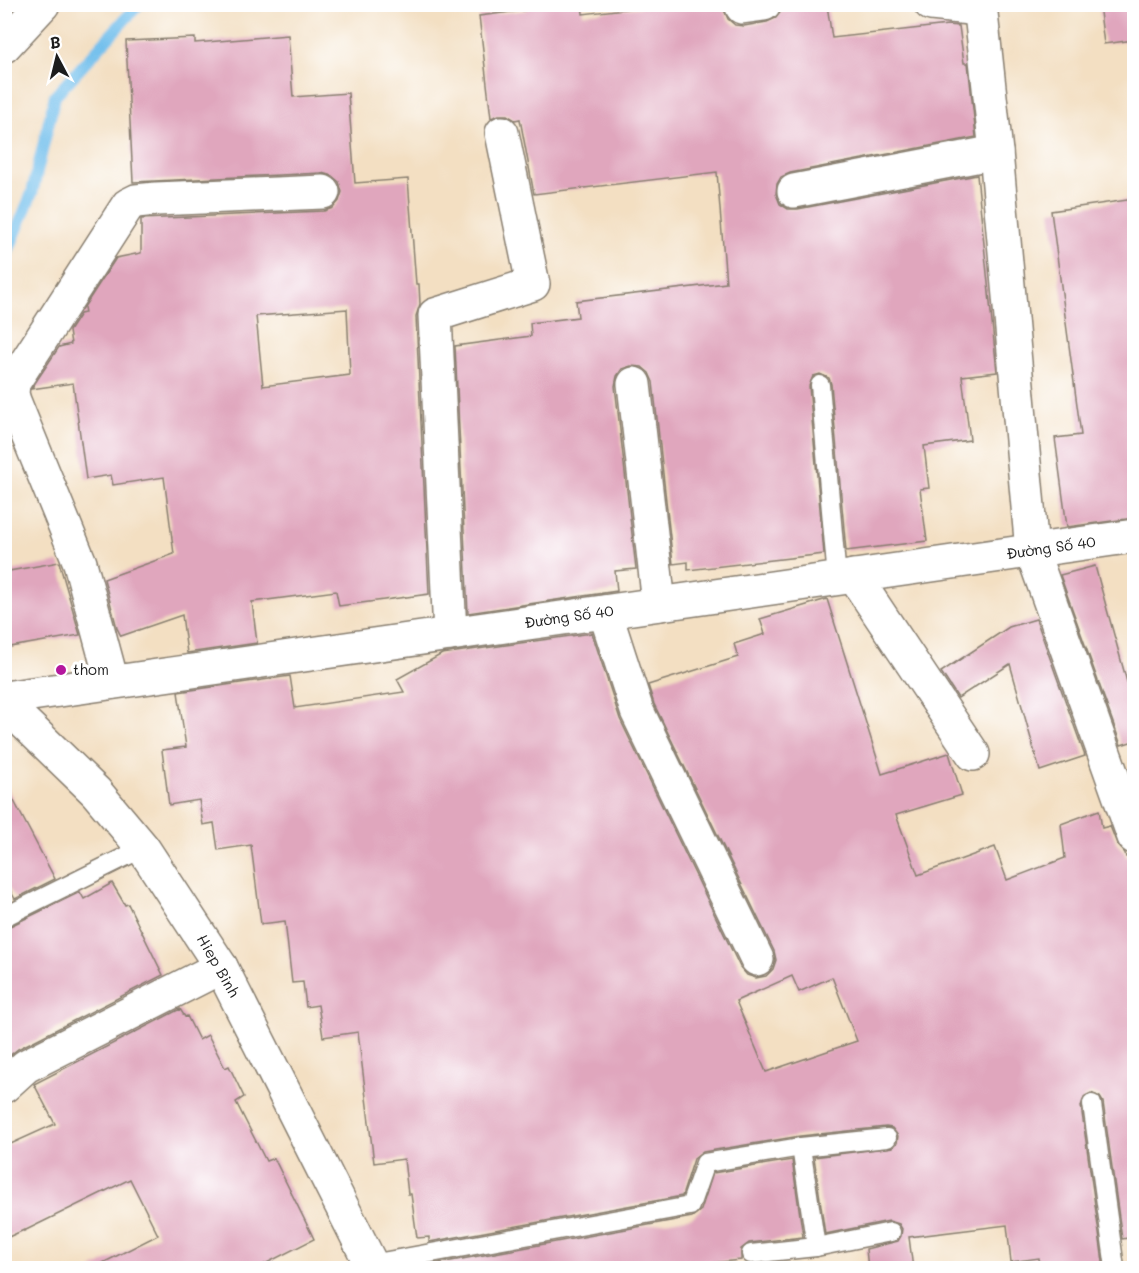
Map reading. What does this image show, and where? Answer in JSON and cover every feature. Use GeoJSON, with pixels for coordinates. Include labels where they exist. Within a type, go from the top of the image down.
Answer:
{"type":"FeatureCollection","features":[{"type":"Feature","properties":{"kind":"street"},"geometry":{"type":"LineString","coordinates":[[4,46],[44,4]]}},
{"type":"Feature","properties":{"kind":"street"},"geometry":{"type":"LineString","coordinates":[[931,4],[980,7],[996,152],[1032,551],[1134,837]]}},
{"type":"Feature","properties":{"kind":"street"},"geometry":{"type":"LineString","coordinates":[[450,634],[435,315],[533,284],[502,133]]}},
{"type":"Feature","properties":{"kind":"street"},"geometry":{"type":"LineString","coordinates":[[794,191],[996,152]]}},
{"type":"Feature","properties":{"kind":"street"},"geometry":{"type":"LineString","coordinates":[[112,682],[80,563],[14,401],[13,383],[128,205],[136,201],[156,199],[323,192]]}},
{"type":"Feature","properties":{"kind":"street"},"geometry":{"type":"LineString","coordinates":[[634,384],[659,604]]}},
{"type":"Feature","properties":{"kind":"street","name":"Đường Số 40"},"geometry":{"type":"LineString","coordinates":[[4,698],[1134,536]]}},
{"type":"Feature","properties":{"kind":"street"},"geometry":{"type":"LineString","coordinates":[[846,578],[973,754]]}},
{"type":"Feature","properties":{"kind":"street"},"geometry":{"type":"LineString","coordinates":[[605,612],[637,711],[757,959]]}},
{"type":"Feature","properties":{"kind":"street","name":"Hiep Binh"},"geometry":{"type":"LineString","coordinates":[[4,703],[96,792],[143,848],[221,967],[372,1266]]}},
{"type":"Feature","properties":{"kind":"street"},"geometry":{"type":"LineString","coordinates":[[4,1086],[26,1066],[221,967]]}},
{"type":"Feature","properties":{"kind":"lane"},"geometry":{"type":"LineString","coordinates":[[820,385],[846,578]]}},
{"type":"Feature","properties":{"kind":"lane"},"geometry":{"type":"LineString","coordinates":[[4,917],[143,848]]}},
{"type":"Feature","properties":{"kind":"lane"},"geometry":{"type":"LineString","coordinates":[[1092,1104],[1115,1269]]}},
{"type":"Feature","properties":{"kind":"lane"},"geometry":{"type":"LineString","coordinates":[[372,1266],[690,1206],[705,1162],[801,1147],[887,1138]]}},
{"type":"Feature","properties":{"kind":"lane"},"geometry":{"type":"LineString","coordinates":[[801,1147],[816,1247]]}},
{"type":"Feature","properties":{"kind":"lane"},"geometry":{"type":"LineString","coordinates":[[751,1254],[816,1247],[891,1232]]}},
{"type":"Feature","properties":{"kind":"building"},"geometry":{"type":"Polygon","coordinates":[[[527,4],[582,4],[583,14],[666,4],[724,4],[728,19],[735,25],[744,26],[767,22],[776,18],[782,10],[827,5],[832,38],[948,25],[959,26],[964,63],[968,63],[976,137],[790,173],[781,177],[777,184],[776,194],[780,204],[788,209],[798,209],[977,175],[997,372],[962,376],[970,440],[924,446],[929,488],[920,489],[927,541],[846,551],[831,384],[829,378],[820,374],[813,376],[809,386],[824,554],[688,570],[688,562],[673,564],[653,382],[649,373],[642,367],[631,366],[622,369],[617,376],[615,386],[636,569],[615,571],[617,591],[468,613],[455,346],[531,336],[530,323],[578,317],[576,301],[726,283],[717,172],[534,194],[520,119],[515,120],[507,115],[491,118],[479,16],[528,10],[527,4]]]}},
{"type":"Feature","properties":{"kind":"building"},"geometry":{"type":"Polygon","coordinates":[[[1099,4],[1134,4],[1134,40],[1104,44],[1099,4]]]}},
{"type":"Feature","properties":{"kind":"building"},"geometry":{"type":"Polygon","coordinates":[[[288,35],[293,97],[348,93],[355,183],[408,179],[416,284],[419,284],[420,304],[416,316],[429,594],[339,606],[336,591],[252,602],[257,643],[187,653],[182,615],[121,636],[104,579],[174,554],[164,477],[113,485],[111,475],[86,479],[73,383],[31,389],[59,347],[71,344],[69,331],[80,314],[85,313],[84,307],[116,258],[141,253],[141,219],[324,211],[333,208],[339,201],[342,192],[339,182],[332,176],[322,173],[133,182],[126,41],[195,38],[195,43],[288,35]],[[347,309],[256,316],[263,386],[350,375],[347,309]]]}},
{"type":"Feature","properties":{"kind":"building"},"geometry":{"type":"Polygon","coordinates":[[[1134,199],[1134,518],[1067,527],[1055,438],[1081,435],[1051,211],[1134,199]]]}},
{"type":"Feature","properties":{"kind":"building"},"geometry":{"type":"Polygon","coordinates":[[[59,562],[80,635],[4,648],[4,572],[59,562]]]}},
{"type":"Feature","properties":{"kind":"building"},"geometry":{"type":"Polygon","coordinates":[[[1095,566],[1127,682],[1134,680],[1134,741],[1121,745],[1060,575],[1095,566]]]}},
{"type":"Feature","properties":{"kind":"building"},"geometry":{"type":"Polygon","coordinates":[[[827,599],[882,774],[949,753],[962,795],[896,815],[918,875],[995,847],[1007,880],[1065,858],[1061,824],[1099,810],[1102,828],[1110,826],[1117,844],[1126,857],[1134,855],[1134,1237],[1122,1239],[1103,1102],[1100,1097],[1091,1093],[1085,1096],[1081,1106],[1104,1269],[1040,1269],[1039,1258],[1011,1262],[1007,1225],[909,1237],[913,1269],[868,1269],[866,1249],[898,1241],[902,1229],[899,1224],[889,1221],[825,1234],[814,1157],[893,1147],[897,1143],[898,1136],[892,1128],[886,1127],[800,1136],[703,1152],[694,1159],[682,1196],[429,1242],[429,1237],[417,1238],[404,1159],[374,1163],[358,1032],[323,1037],[318,1005],[306,1007],[303,982],[292,983],[285,921],[261,924],[251,845],[218,850],[214,823],[203,825],[199,800],[169,805],[162,750],[186,747],[178,692],[290,676],[295,708],[404,692],[397,679],[442,654],[592,633],[620,719],[740,967],[747,975],[756,978],[766,976],[773,969],[776,960],[774,951],[654,704],[648,685],[738,657],[734,644],[765,634],[760,619],[827,599]],[[792,976],[736,1001],[766,1072],[857,1041],[832,977],[799,992],[792,976]]]}},
{"type":"Feature","properties":{"kind":"building"},"geometry":{"type":"Polygon","coordinates":[[[1036,619],[1085,756],[1040,771],[1010,664],[958,698],[941,672],[1009,627],[1036,619]]]}},
{"type":"Feature","properties":{"kind":"building"},"geometry":{"type":"Polygon","coordinates":[[[4,782],[55,879],[15,899],[4,879],[4,782]]]}},
{"type":"Feature","properties":{"kind":"building"},"geometry":{"type":"Polygon","coordinates":[[[112,883],[125,905],[128,904],[163,975],[18,1049],[4,1060],[4,929],[80,892],[84,899],[112,883]]]}},
{"type":"Feature","properties":{"kind":"building"},"geometry":{"type":"Polygon","coordinates":[[[180,1009],[185,1017],[187,1016],[199,1040],[208,1035],[225,1068],[229,1066],[244,1097],[236,1102],[266,1161],[274,1158],[314,1239],[255,1269],[91,1269],[158,1235],[130,1179],[4,1239],[4,1147],[55,1124],[34,1084],[180,1009]]]}},
{"type":"Feature","properties":{"kind":"building"},"geometry":{"type":"Polygon","coordinates":[[[792,1160],[803,1237],[749,1243],[741,1249],[741,1260],[712,1263],[712,1269],[435,1269],[435,1264],[692,1217],[701,1210],[713,1173],[792,1160]]]}},
{"type":"Feature","properties":{"kind":"waterway"},"geometry":{"type":"LineString","coordinates":[[4,261],[32,193],[55,96],[139,4]]}},
{"type":"Feature","properties":{"kind":"place","name":"thom"},"geometry":{"type":"Point","coordinates":[61,670]}}]}
